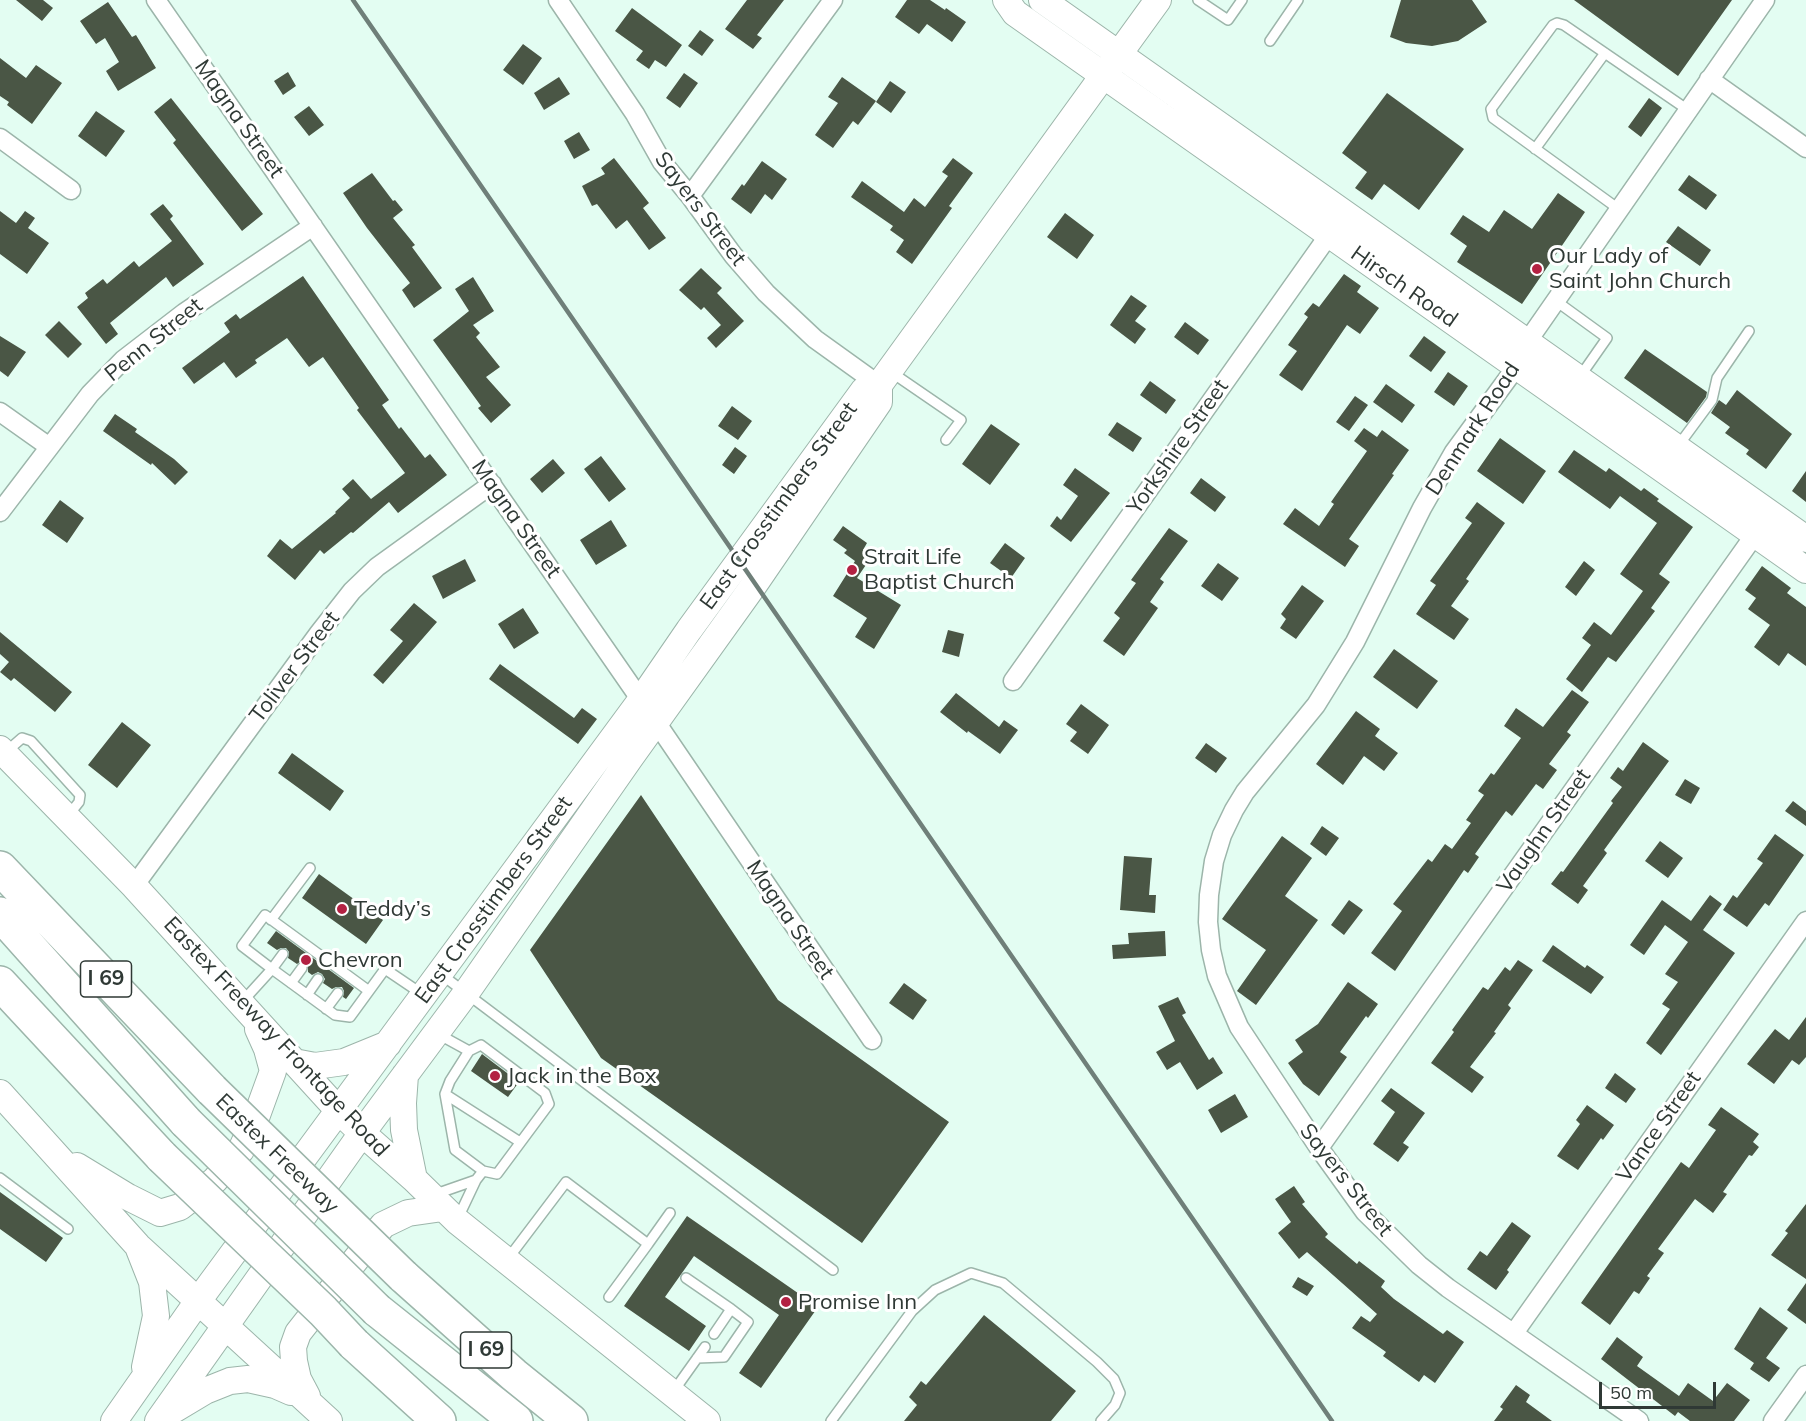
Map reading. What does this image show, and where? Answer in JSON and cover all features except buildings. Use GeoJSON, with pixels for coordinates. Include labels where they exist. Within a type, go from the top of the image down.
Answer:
{"type":"FeatureCollection","features":[{"type":"Feature","properties":{"kind":"highway","name":"Eastex Freeway"},"geometry":{"type":"LineString","coordinates":[[0,868],[212,1090],[403,1276],[514,1374],[572,1421]]}},
{"type":"Feature","properties":{"kind":"highway","name":"I 69"},"geometry":{"type":"LineString","coordinates":[[0,914],[186,1122],[377,1310],[516,1421]]}},
{"type":"Feature","properties":{"kind":"highway"},"geometry":{"type":"LineString","coordinates":[[0,983],[162,1157],[323,1311],[354,1344],[440,1421]]}},
{"type":"Feature","properties":{"kind":"main road","name":"Hirsch Road"},"geometry":{"type":"LineString","coordinates":[[1006,0],[1015,14],[1517,366],[1762,524],[1806,539]]}},
{"type":"Feature","properties":{"kind":"main road","name":"Hirsch Road"},"geometry":{"type":"LineString","coordinates":[[1042,0],[1677,448],[1762,524],[1806,570]]}},
{"type":"Feature","properties":{"kind":"main road","name":"East Crosstimbers Street"},"geometry":{"type":"LineString","coordinates":[[114,1421],[198,1301],[641,700],[689,630],[864,390],[884,378],[1158,0]]}},
{"type":"Feature","properties":{"kind":"main road","name":"East Crosstimbers Street"},"geometry":{"type":"LineString","coordinates":[[159,1419],[362,1133],[466,993],[754,585],[879,402],[884,378]]}},
{"type":"Feature","properties":{"kind":"main road","name":"Eastex Freeway Frontage Road"},"geometry":{"type":"LineString","coordinates":[[2,751],[134,886],[339,1111],[362,1133],[506,1262],[707,1421]]}},
{"type":"Feature","properties":{"kind":"main road"},"geometry":{"type":"LineString","coordinates":[[54,1152],[128,1197],[160,1213],[180,1207],[215,1180],[241,1150],[273,1071],[267,1049],[246,1008]]}},
{"type":"Feature","properties":{"kind":"main road"},"geometry":{"type":"LineString","coordinates":[[294,1062],[315,1066],[344,1062],[388,1044]]}},
{"type":"Feature","properties":{"kind":"main road"},"geometry":{"type":"LineString","coordinates":[[316,1409],[298,1379],[293,1347],[298,1333],[383,1226],[436,1201],[408,1155],[403,1123],[405,1076]]}},
{"type":"Feature","properties":{"kind":"main road"},"geometry":{"type":"LineString","coordinates":[[0,1093],[138,1245],[316,1409]]}},
{"type":"Feature","properties":{"kind":"main road"},"geometry":{"type":"LineString","coordinates":[[138,1245],[152,1282],[156,1316],[147,1361],[140,1382]]}},
{"type":"Feature","properties":{"kind":"main road"},"geometry":{"type":"LineString","coordinates":[[159,1419],[205,1390],[230,1381],[248,1380],[275,1385],[316,1409]]}},
{"type":"Feature","properties":{"kind":"street","name":"Magna Street"},"geometry":{"type":"LineString","coordinates":[[156,0],[641,700],[872,1040]]}},
{"type":"Feature","properties":{"kind":"street","name":"Sayers Street"},"geometry":{"type":"LineString","coordinates":[[558,0],[635,114],[662,162],[733,255],[766,293],[815,339],[884,378]]}},
{"type":"Feature","properties":{"kind":"street"},"geometry":{"type":"LineString","coordinates":[[690,196],[832,0]]}},
{"type":"Feature","properties":{"kind":"street","name":"Denmark Road"},"geometry":{"type":"LineString","coordinates":[[1210,945],[1209,895],[1214,861],[1222,835],[1234,810],[1245,792],[1316,705],[1354,642],[1422,508],[1454,452],[1517,366],[1527,342],[1765,0]]}},
{"type":"Feature","properties":{"kind":"street"},"geometry":{"type":"LineString","coordinates":[[1709,79],[1806,148]]}},
{"type":"Feature","properties":{"kind":"street"},"geometry":{"type":"LineString","coordinates":[[0,138],[71,190]]}},
{"type":"Feature","properties":{"kind":"street","name":"Yorkshire Street"},"geometry":{"type":"LineString","coordinates":[[1013,681],[1344,213]]}},
{"type":"Feature","properties":{"kind":"street","name":"Penn Street"},"geometry":{"type":"LineString","coordinates":[[0,512],[48,446],[90,394],[123,360],[184,313],[313,226]]}},
{"type":"Feature","properties":{"kind":"street"},"geometry":{"type":"LineString","coordinates":[[0,412],[48,446]]}},
{"type":"Feature","properties":{"kind":"street","name":"Toliver Street"},"geometry":{"type":"LineString","coordinates":[[134,886],[318,633],[352,591],[377,567],[492,484]]}},
{"type":"Feature","properties":{"kind":"street","name":"Vaughn Street"},"geometry":{"type":"LineString","coordinates":[[1319,1148],[1762,524]]}},
{"type":"Feature","properties":{"kind":"street","name":"Vance Street"},"geometry":{"type":"LineString","coordinates":[[1514,1333],[1806,921]]}},
{"type":"Feature","properties":{"kind":"street","name":"Sayers Street"},"geometry":{"type":"LineString","coordinates":[[1210,945],[1217,976],[1239,1027],[1319,1148],[1365,1212],[1392,1241],[1448,1288],[1639,1421]]}},
{"type":"Feature","properties":{"kind":"street"},"geometry":{"type":"LineString","coordinates":[[1773,1421],[1806,1375]]}},
{"type":"Feature","properties":{"kind":"lane"},"geometry":{"type":"LineString","coordinates":[[1198,0],[1227,20],[1242,0]]}},
{"type":"Feature","properties":{"kind":"lane"},"geometry":{"type":"LineString","coordinates":[[1270,41],[1298,0]]}},
{"type":"Feature","properties":{"kind":"lane"},"geometry":{"type":"LineString","coordinates":[[1620,210],[1492,118],[1491,109],[1553,25],[1557,23],[1564,25],[1688,110]]}},
{"type":"Feature","properties":{"kind":"lane"},"geometry":{"type":"LineString","coordinates":[[1535,149],[1605,53]]}},
{"type":"Feature","properties":{"kind":"lane"},"geometry":{"type":"LineString","coordinates":[[1556,301],[1607,338],[1579,379]]}},
{"type":"Feature","properties":{"kind":"lane"},"geometry":{"type":"LineString","coordinates":[[1677,448],[1712,400],[1718,378],[1749,331]]}},
{"type":"Feature","properties":{"kind":"lane"},"geometry":{"type":"LineString","coordinates":[[884,378],[961,420],[946,440]]}},
{"type":"Feature","properties":{"kind":"lane"},"geometry":{"type":"LineString","coordinates":[[271,920],[310,868]]}},
{"type":"Feature","properties":{"kind":"lane"},"geometry":{"type":"LineString","coordinates":[[369,991],[313,953],[265,915],[242,946],[335,1015],[350,1017],[369,991],[385,969],[424,995]]}},
{"type":"Feature","properties":{"kind":"lane"},"geometry":{"type":"LineString","coordinates":[[246,1008],[283,954]]}},
{"type":"Feature","properties":{"kind":"lane"},"geometry":{"type":"LineString","coordinates":[[291,983],[302,968]]}},
{"type":"Feature","properties":{"kind":"lane"},"geometry":{"type":"LineString","coordinates":[[440,973],[833,1270]]}},
{"type":"Feature","properties":{"kind":"lane"},"geometry":{"type":"LineString","coordinates":[[307,995],[318,980]]}},
{"type":"Feature","properties":{"kind":"lane"},"geometry":{"type":"LineString","coordinates":[[326,1009],[338,993]]}},
{"type":"Feature","properties":{"kind":"lane"},"geometry":{"type":"LineString","coordinates":[[436,1033],[469,1051]]}},
{"type":"Feature","properties":{"kind":"lane"},"geometry":{"type":"LineString","coordinates":[[481,1045],[545,1093],[549,1104],[497,1174],[483,1171],[455,1150],[445,1094],[450,1081],[469,1051],[481,1045]]}},
{"type":"Feature","properties":{"kind":"lane"},"geometry":{"type":"LineString","coordinates":[[445,1094],[520,1142]]}},
{"type":"Feature","properties":{"kind":"lane"},"geometry":{"type":"LineString","coordinates":[[436,1201],[476,1180],[483,1171]]}},
{"type":"Feature","properties":{"kind":"lane"},"geometry":{"type":"LineString","coordinates":[[0,1178],[69,1229]]}},
{"type":"Feature","properties":{"kind":"lane"},"geometry":{"type":"LineString","coordinates":[[436,1201],[476,1180]]}},
{"type":"Feature","properties":{"kind":"lane"},"geometry":{"type":"LineString","coordinates":[[506,1262],[566,1182],[648,1244]]}},
{"type":"Feature","properties":{"kind":"lane"},"geometry":{"type":"LineString","coordinates":[[609,1297],[670,1213]]}},
{"type":"Feature","properties":{"kind":"lane"},"geometry":{"type":"LineString","coordinates":[[831,1421],[912,1311],[935,1290],[971,1273],[1003,1283],[1114,1379],[1120,1393],[1115,1405],[1101,1421]]}},
{"type":"Feature","properties":{"kind":"lane"},"geometry":{"type":"LineString","coordinates":[[686,1278],[748,1322],[723,1357],[697,1358]]}},
{"type":"Feature","properties":{"kind":"lane"},"geometry":{"type":"LineString","coordinates":[[714,1334],[731,1309]]}},
{"type":"Feature","properties":{"kind":"lane"},"geometry":{"type":"LineString","coordinates":[[672,1394],[705,1347]]}},
{"type":"Feature","properties":{"kind":"railway"},"geometry":{"type":"LineString","coordinates":[[353,0],[1332,1421]]}},
{"type":"Feature","properties":{"kind":"place","name":"Our Lady of Saint John Church"},"geometry":{"type":"Point","coordinates":[1537,269]}},
{"type":"Feature","properties":{"kind":"place","name":"Strait Life Baptist Church"},"geometry":{"type":"Point","coordinates":[852,570]}},
{"type":"Feature","properties":{"kind":"place","name":"Teddy’s"},"geometry":{"type":"Point","coordinates":[342,909]}},
{"type":"Feature","properties":{"kind":"place","name":"Chevron"},"geometry":{"type":"Point","coordinates":[306,960]}},
{"type":"Feature","properties":{"kind":"place","name":"Jack in the Box"},"geometry":{"type":"Point","coordinates":[495,1076]}},
{"type":"Feature","properties":{"kind":"place","name":"Promise Inn"},"geometry":{"type":"Point","coordinates":[786,1302]}}]}
